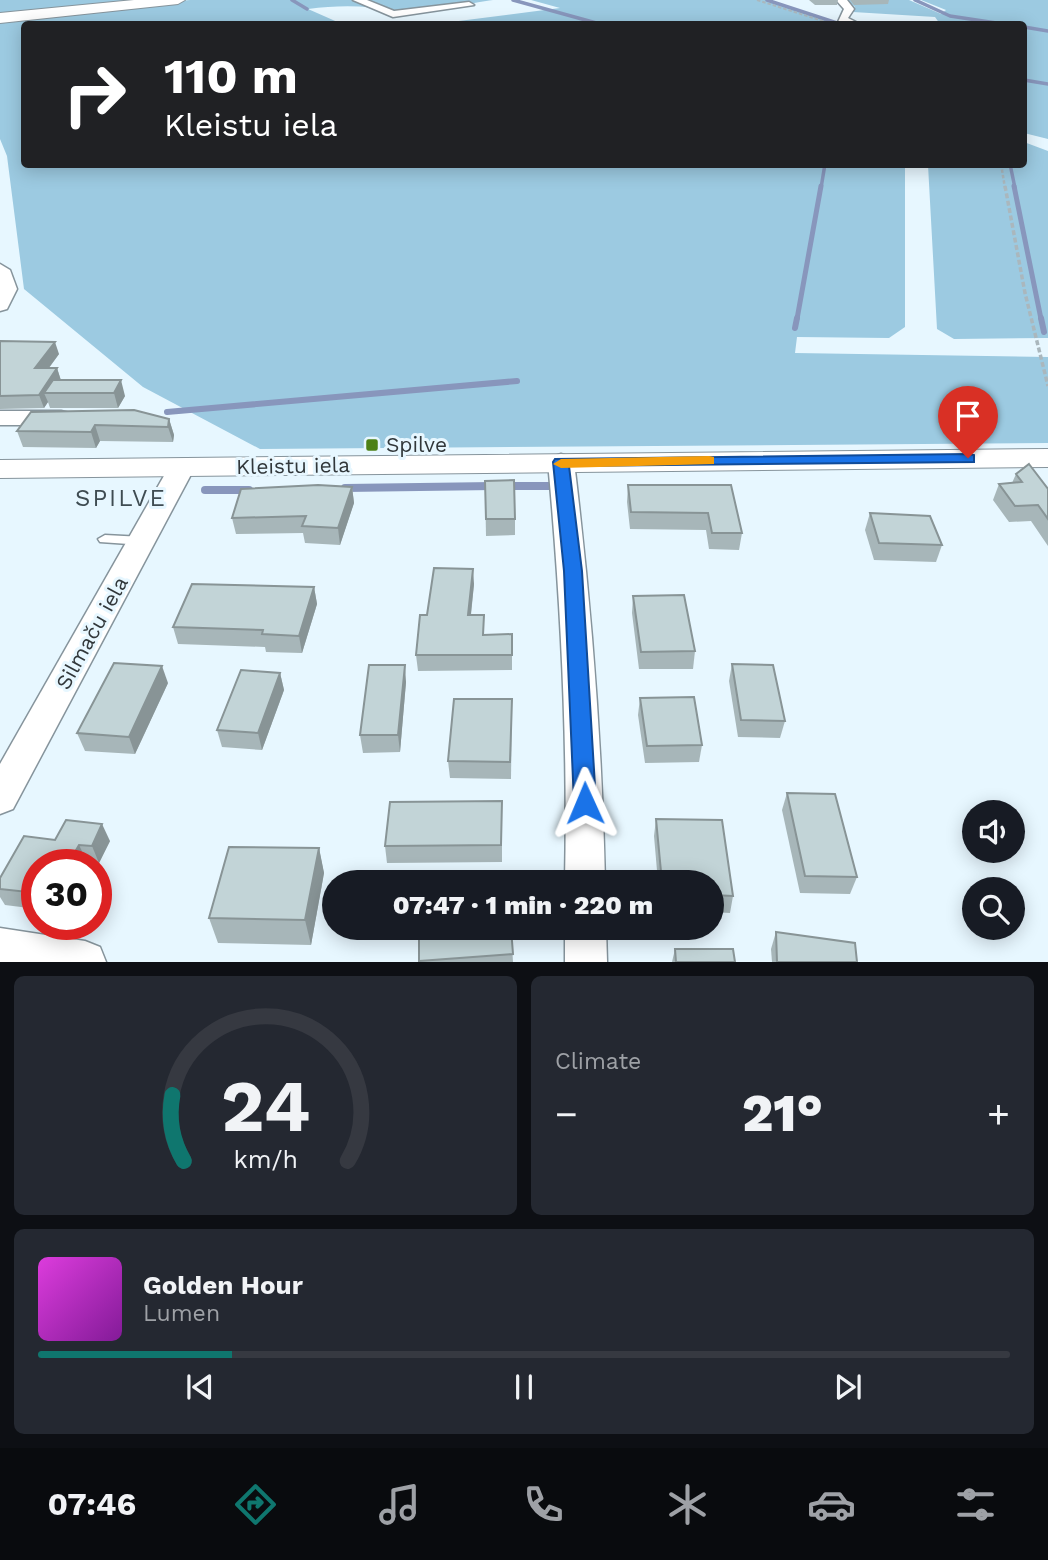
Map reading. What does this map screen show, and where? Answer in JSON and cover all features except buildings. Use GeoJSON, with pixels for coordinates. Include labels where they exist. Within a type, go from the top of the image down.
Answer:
{"type":"FeatureCollection","features":[{"type":"Feature","properties":{"kind":"main road"},"geometry":{"type":"LineString","coordinates":[[0,18],[178,0]]}},
{"type":"Feature","properties":{"kind":"street"},"geometry":{"type":"LineString","coordinates":[[358,0],[393,14],[469,5]]}},
{"type":"Feature","properties":{"kind":"street"},"geometry":{"type":"LineString","coordinates":[[841,0],[849,9],[842,20],[845,21]]}},
{"type":"Feature","properties":{"kind":"street"},"geometry":{"type":"LineString","coordinates":[[0,270],[2,295]]}},
{"type":"Feature","properties":{"kind":"street"},"geometry":{"type":"LineString","coordinates":[[0,418],[91,418]]}},
{"type":"Feature","properties":{"kind":"street","name":"Kleistu iela"},"geometry":{"type":"LineString","coordinates":[[0,469],[1048,458]]}},
{"type":"Feature","properties":{"kind":"street"},"geometry":{"type":"LineString","coordinates":[[561,462],[573,571],[585,776],[585,870]]}},
{"type":"Feature","properties":{"kind":"street","name":"Silmaču iela"},"geometry":{"type":"LineString","coordinates":[[0,798],[182,467]]}},
{"type":"Feature","properties":{"kind":"street"},"geometry":{"type":"LineString","coordinates":[[586,940],[586,961]]}},
{"type":"Feature","properties":{"kind":"street"},"geometry":{"type":"LineString","coordinates":[[0,948],[85,961]]}},
{"type":"Feature","properties":{"kind":"lane"},"geometry":{"type":"LineString","coordinates":[[105,539],[143,541]]}},
{"type":"Feature","properties":{"kind":"path"},"geometry":{"type":"LineString","coordinates":[[757,0],[823,21]]}},
{"type":"Feature","properties":{"kind":"path"},"geometry":{"type":"LineString","coordinates":[[1002,168],[1025,293],[1048,386]]}},
{"type":"Feature","properties":{"kind":"shaded area"},"geometry":{"type":"Polygon","coordinates":[[[0,0],[166,0],[0,17],[0,0]]]}},
{"type":"Feature","properties":{"kind":"shaded area"},"geometry":{"type":"Polygon","coordinates":[[[190,0],[493,0],[403,12],[352,6],[308,9],[335,21],[21,21],[21,168],[905,168],[905,327],[889,338],[797,337],[795,353],[1048,357],[1048,443],[260,449],[143,387],[24,289],[7,156],[0,139],[0,19],[190,0]]]}},
{"type":"Feature","properties":{"kind":"shaded area"},"geometry":{"type":"Polygon","coordinates":[[[531,0],[770,0],[832,21],[458,21],[560,8],[531,0]]]}},
{"type":"Feature","properties":{"kind":"shaded area"},"geometry":{"type":"Polygon","coordinates":[[[847,0],[909,0],[941,14],[946,10],[921,0],[1048,0],[1048,139],[1027,134],[1027,21],[938,21],[935,17],[853,12],[855,7],[847,0]]]}},
{"type":"Feature","properties":{"kind":"shaded area"},"geometry":{"type":"Polygon","coordinates":[[[1027,143],[1048,151],[1048,338],[954,339],[937,329],[928,168],[1027,168],[1027,143]]]}},
{"type":"Feature","properties":{"kind":"waterway"},"geometry":{"type":"LineString","coordinates":[[292,0],[307,9]]}},
{"type":"Feature","properties":{"kind":"waterway"},"geometry":{"type":"LineString","coordinates":[[513,0],[589,21]]}},
{"type":"Feature","properties":{"kind":"waterway"},"geometry":{"type":"LineString","coordinates":[[767,0],[831,21]]}},
{"type":"Feature","properties":{"kind":"waterway"},"geometry":{"type":"LineString","coordinates":[[915,0],[950,16],[983,21]]}},
{"type":"Feature","properties":{"kind":"waterway"},"geometry":{"type":"LineString","coordinates":[[1027,28],[1048,31]]}},
{"type":"Feature","properties":{"kind":"waterway"},"geometry":{"type":"LineString","coordinates":[[1027,80],[1048,84]]}},
{"type":"Feature","properties":{"kind":"waterway"},"geometry":{"type":"LineString","coordinates":[[821,188],[824,168]]}},
{"type":"Feature","properties":{"kind":"waterway"},"geometry":{"type":"LineString","coordinates":[[1011,168],[1015,188]]}},
{"type":"Feature","properties":{"kind":"waterway"},"geometry":{"type":"LineString","coordinates":[[797,319],[821,186]]}},
{"type":"Feature","properties":{"kind":"waterway"},"geometry":{"type":"LineString","coordinates":[[1014,186],[1041,319]]}},
{"type":"Feature","properties":{"kind":"waterway"},"geometry":{"type":"LineString","coordinates":[[795,328],[797,318]]}},
{"type":"Feature","properties":{"kind":"waterway"},"geometry":{"type":"LineString","coordinates":[[1041,318],[1044,332]]}},
{"type":"Feature","properties":{"kind":"waterway"},"geometry":{"type":"LineString","coordinates":[[167,412],[517,381]]}},
{"type":"Feature","properties":{"kind":"waterway"},"geometry":{"type":"LineString","coordinates":[[345,488],[494,486]]}},
{"type":"Feature","properties":{"kind":"waterway"},"geometry":{"type":"LineString","coordinates":[[506,486],[555,486]]}},
{"type":"Feature","properties":{"kind":"waterway"},"geometry":{"type":"LineString","coordinates":[[205,490],[249,490]]}},
{"type":"Feature","properties":{"kind":"slow traffic"},"geometry":{"type":"LineString","coordinates":[[561,464],[709,461]]}},
{"type":"Feature","properties":{"kind":"place","name":"Spilve"},"geometry":{"type":"Point","coordinates":[372,445]}},
{"type":"Feature","properties":{"kind":"district","name":"SPILVE"},"geometry":{"type":"Point","coordinates":[121,498]}},
{"type":"Feature","properties":{"kind":"route"},"geometry":{"type":"LineString","coordinates":[[585,803],[573,571],[561,462],[968,458]]}}]}
